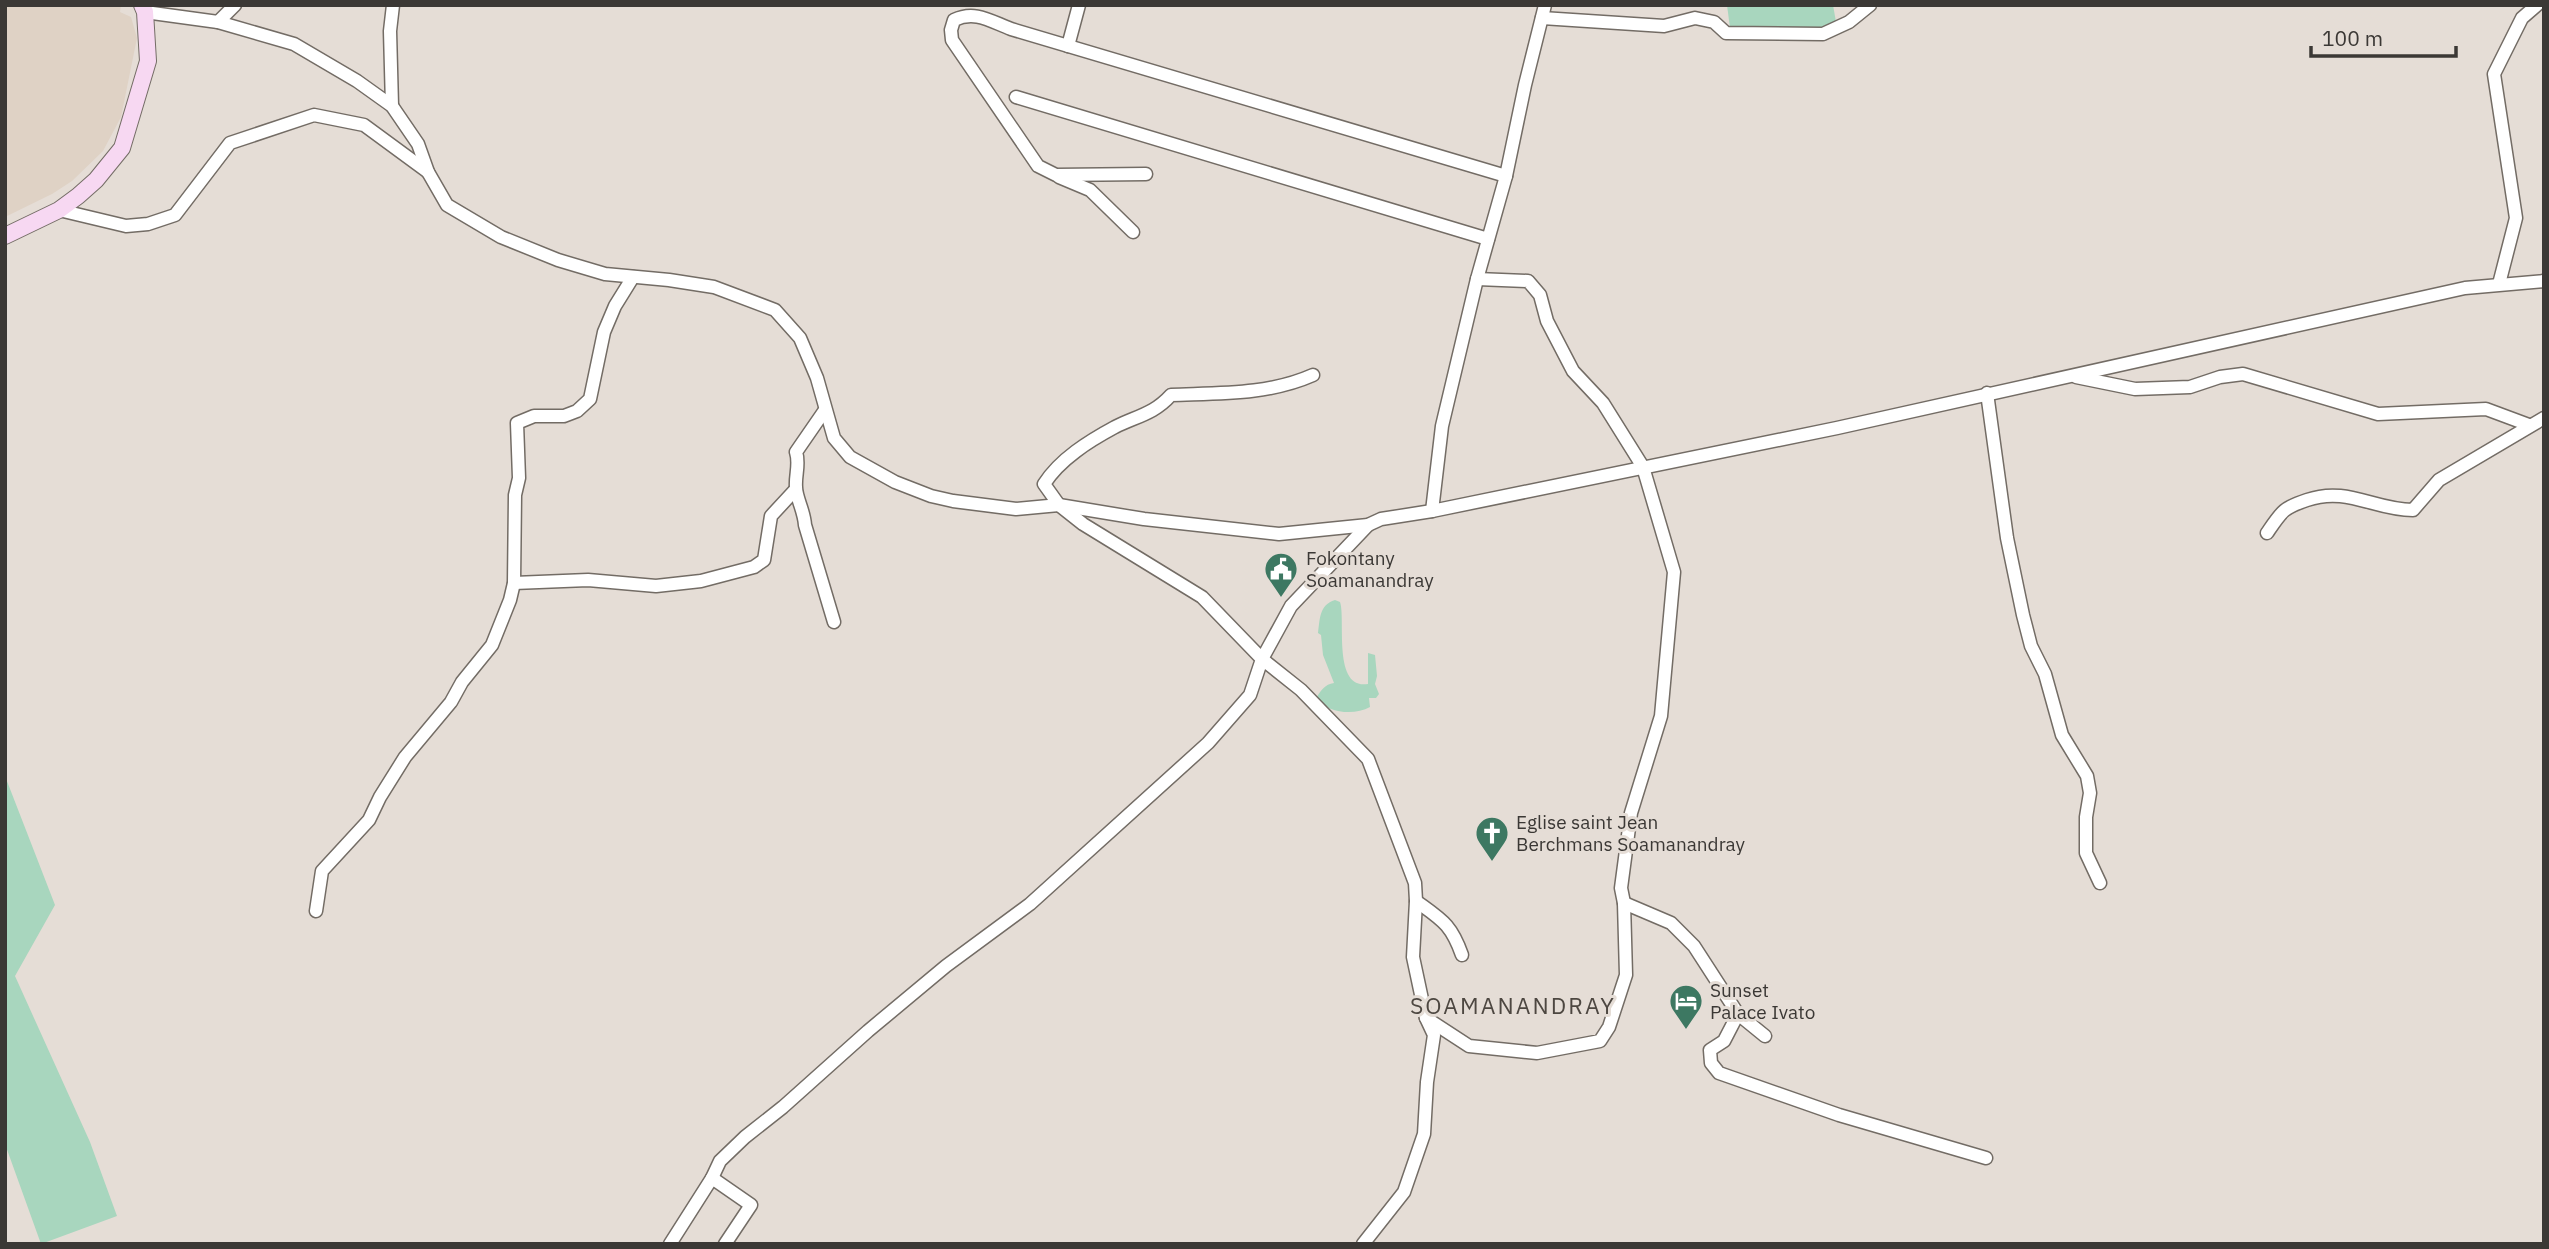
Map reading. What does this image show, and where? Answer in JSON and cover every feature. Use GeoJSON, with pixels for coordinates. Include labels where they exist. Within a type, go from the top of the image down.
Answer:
{"type":"FeatureCollection","features":[{"type":"Feature","properties":{"kind":"street"},"geometry":{"type":"LineString","coordinates":[[218,22],[235,5]]}},
{"type":"Feature","properties":{"kind":"street"},"geometry":{"type":"LineString","coordinates":[[392,106],[390,31],[393,5]]}},
{"type":"Feature","properties":{"kind":"street"},"geometry":{"type":"LineString","coordinates":[[1068,46],[1079,5]]}},
{"type":"Feature","properties":{"kind":"street"},"geometry":{"type":"LineString","coordinates":[[1432,511],[1443,426],[1544,12],[1664,26],[1695,18],[1714,22],[1726,33],[1823,34],[1849,22],[1870,5]]}},
{"type":"Feature","properties":{"kind":"street"},"geometry":{"type":"LineString","coordinates":[[2499,284],[2516,218],[2494,75],[2522,18],[2537,5]]}},
{"type":"Feature","properties":{"kind":"street"},"geometry":{"type":"LineString","coordinates":[[5,236],[58,210],[96,180],[122,148],[148,61],[143,9],[218,22],[294,44],[357,80],[392,106],[418,144],[428,172],[447,205],[501,237],[605,274],[669,280],[714,288],[775,310],[800,338],[817,378],[834,438],[850,457],[895,482],[931,496],[1016,509],[1059,505],[1144,519],[1279,534],[1368,525],[1381,519],[1432,511],[1836,428],[2465,288],[2544,281]]}},
{"type":"Feature","properties":{"kind":"street"},"geometry":{"type":"LineString","coordinates":[[1133,232],[1090,190],[1038,166],[953,40],[951,30],[954,20],[966,14],[1506,176]]}},
{"type":"Feature","properties":{"kind":"street"},"geometry":{"type":"LineString","coordinates":[[1016,97],[1488,239]]}},
{"type":"Feature","properties":{"kind":"street"},"geometry":{"type":"LineString","coordinates":[[58,210],[126,226],[148,224],[175,215],[230,143],[314,115],[364,125],[428,172]]}},
{"type":"Feature","properties":{"kind":"street"},"geometry":{"type":"LineString","coordinates":[[1056,175],[1146,174]]}},
{"type":"Feature","properties":{"kind":"street"},"geometry":{"type":"LineString","coordinates":[[316,911],[322,871],[369,820],[405,757],[451,702],[492,645],[514,583],[515,495],[519,478],[517,423],[534,416],[564,416],[577,411],[590,399],[604,332],[615,306],[633,278]]}},
{"type":"Feature","properties":{"kind":"street"},"geometry":{"type":"LineString","coordinates":[[1426,1018],[1469,1046],[1537,1053],[1600,1041],[1609,1027],[1626,975],[1624,903],[1621,888],[1631,813],[1661,716],[1674,572],[1643,467],[1603,403],[1573,370],[1546,321],[1540,295],[1528,281],[1477,279]]}},
{"type":"Feature","properties":{"kind":"street"},"geometry":{"type":"LineString","coordinates":[[2068,376],[2135,389],[2190,387],[2220,377],[2243,374],[2378,414],[2486,409],[2529,425]]}},
{"type":"Feature","properties":{"kind":"street"},"geometry":{"type":"LineString","coordinates":[[1313,375],[1297,383],[1262,391],[1171,395],[1160,407],[1115,427],[1054,467],[1044,484],[1059,505],[1083,524],[1202,597],[1262,659],[1301,690],[1368,758],[1415,883],[1413,957],[1426,1018],[1434,1035],[1427,1082],[1424,1134],[1404,1192],[1363,1244]]}},
{"type":"Feature","properties":{"kind":"street"},"geometry":{"type":"LineString","coordinates":[[1987,393],[2007,538],[2022,615],[2031,646],[2045,674],[2062,735],[2087,776],[2090,793],[2086,817],[2086,853],[2099,883]]}},
{"type":"Feature","properties":{"kind":"street"},"geometry":{"type":"LineString","coordinates":[[825,410],[796,452],[798,459],[795,490],[804,511],[834,622]]}},
{"type":"Feature","properties":{"kind":"street"},"geometry":{"type":"LineString","coordinates":[[2267,533],[2280,513],[2290,505],[2323,494],[2344,495],[2398,510],[2413,510],[2439,481],[2544,418]]}},
{"type":"Feature","properties":{"kind":"street"},"geometry":{"type":"LineString","coordinates":[[514,583],[589,580],[656,586],[701,581],[754,567],[764,560],[771,516],[795,490]]}},
{"type":"Feature","properties":{"kind":"street"},"geometry":{"type":"LineString","coordinates":[[670,1244],[720,1161],[745,1137],[946,966],[1030,904],[1208,743],[1250,695],[1262,659],[1291,606],[1368,525]]}},
{"type":"Feature","properties":{"kind":"street"},"geometry":{"type":"LineString","coordinates":[[1416,901],[1444,921],[1454,933],[1462,955]]}},
{"type":"Feature","properties":{"kind":"street"},"geometry":{"type":"LineString","coordinates":[[1624,903],[1671,923],[1694,946],[1738,1014],[1765,1036]]}},
{"type":"Feature","properties":{"kind":"street"},"geometry":{"type":"LineString","coordinates":[[1738,1014],[1724,1041],[1710,1050],[1711,1063],[1720,1073],[1839,1115],[1986,1158]]}},
{"type":"Feature","properties":{"kind":"street"},"geometry":{"type":"LineString","coordinates":[[712,1178],[751,1205],[725,1244]]}},
{"type":"Feature","properties":{"kind":"shaded area"},"geometry":{"type":"Polygon","coordinates":[[[5,5],[121,5],[120,12],[131,17],[137,38],[121,117],[103,151],[72,181],[5,217],[5,5]]]}},
{"type":"Feature","properties":{"kind":"green space"},"geometry":{"type":"Polygon","coordinates":[[[1727,5],[1833,5],[1836,22],[1823,30],[1730,28],[1727,5]]]}},
{"type":"Feature","properties":{"kind":"green space"},"geometry":{"type":"Polygon","coordinates":[[[1335,600],[1340,602],[1343,652],[1349,676],[1357,683],[1368,684],[1368,653],[1375,655],[1375,684],[1379,694],[1376,698],[1369,698],[1370,707],[1356,712],[1334,710],[1316,699],[1323,688],[1334,683],[1323,655],[1321,635],[1318,633],[1323,609],[1335,600]]]}},
{"type":"Feature","properties":{"kind":"green space"},"geometry":{"type":"Polygon","coordinates":[[[5,776],[55,905],[15,976],[90,1142],[117,1216],[41,1244],[5,1144],[5,776]]]}},
{"type":"Feature","properties":{"kind":"place","name":"Fokontany Soamanandray"},"geometry":{"type":"Point","coordinates":[1281,599]}},
{"type":"Feature","properties":{"kind":"place","name":"Eglise saint Jean Berchmans Soamanandray"},"geometry":{"type":"Point","coordinates":[1492,863]}},
{"type":"Feature","properties":{"kind":"place","name":"Sunset Palace Ivato"},"geometry":{"type":"Point","coordinates":[1686,1031]}},
{"type":"Feature","properties":{"kind":"district","name":"SOAMANANDRAY"},"geometry":{"type":"Point","coordinates":[1513,1005]}}]}
